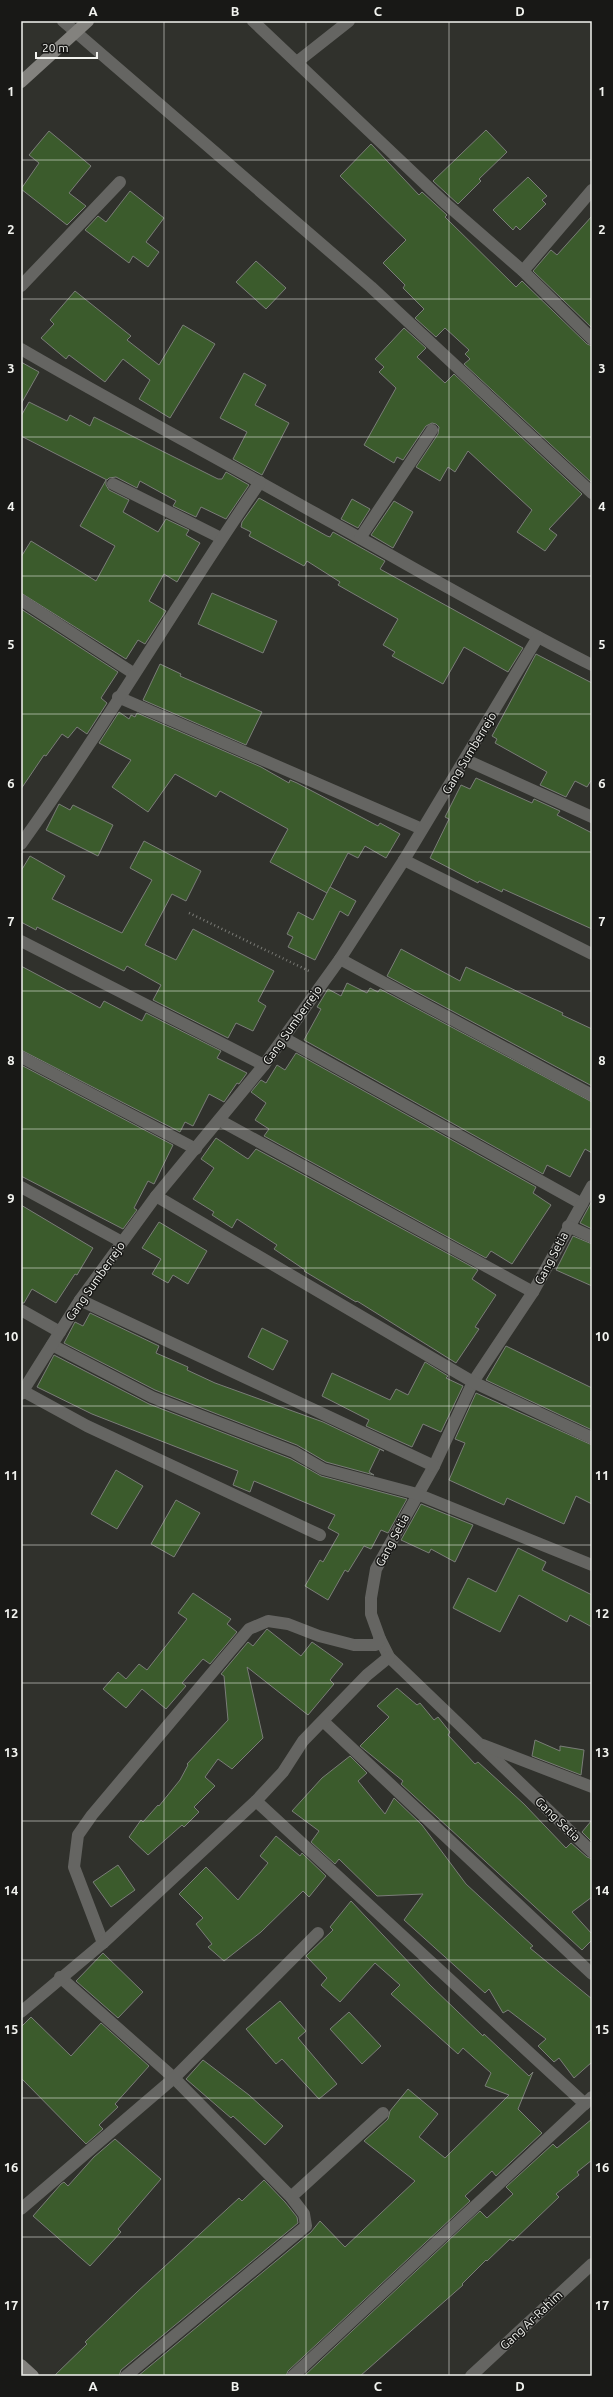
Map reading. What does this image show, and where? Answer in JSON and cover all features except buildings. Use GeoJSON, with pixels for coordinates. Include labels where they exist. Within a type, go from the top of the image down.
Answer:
{"type":"FeatureCollection","features":[{"type":"Feature","properties":{"kind":"main road"},"geometry":{"type":"LineString","coordinates":[[21,82],[88,21]]}},
{"type":"Feature","properties":{"kind":"main road"},"geometry":{"type":"LineString","coordinates":[[21,2365],[33,2376]]}},
{"type":"Feature","properties":{"kind":"street"},"geometry":{"type":"LineString","coordinates":[[63,21],[75,33],[371,287],[592,493]]}},
{"type":"Feature","properties":{"kind":"street"},"geometry":{"type":"LineString","coordinates":[[253,21],[445,203],[523,271],[592,339]]}},
{"type":"Feature","properties":{"kind":"street"},"geometry":{"type":"LineString","coordinates":[[297,62],[349,21]]}},
{"type":"Feature","properties":{"kind":"street"},"geometry":{"type":"LineString","coordinates":[[21,286],[120,182]]}},
{"type":"Feature","properties":{"kind":"street"},"geometry":{"type":"LineString","coordinates":[[523,271],[592,190]]}},
{"type":"Feature","properties":{"kind":"street"},"geometry":{"type":"LineString","coordinates":[[21,349],[132,413],[260,482],[538,637],[592,665]]}},
{"type":"Feature","properties":{"kind":"street"},"geometry":{"type":"LineString","coordinates":[[360,538],[432,430]]}},
{"type":"Feature","properties":{"kind":"street"},"geometry":{"type":"LineString","coordinates":[[23,839],[61,789],[133,673],[221,538],[260,482]]}},
{"type":"Feature","properties":{"kind":"street"},"geometry":{"type":"LineString","coordinates":[[113,484],[221,538]]}},
{"type":"Feature","properties":{"kind":"street"},"geometry":{"type":"LineString","coordinates":[[21,600],[133,673]]}},
{"type":"Feature","properties":{"kind":"street","name":"Gang Sumberrejo"},"geometry":{"type":"LineString","coordinates":[[22,1392],[80,1300],[122,1242],[156,1196],[264,1065],[340,959],[466,760],[538,637]]}},
{"type":"Feature","properties":{"kind":"street"},"geometry":{"type":"LineString","coordinates":[[118,697],[422,829]]}},
{"type":"Feature","properties":{"kind":"street"},"geometry":{"type":"LineString","coordinates":[[466,760],[592,817]]}},
{"type":"Feature","properties":{"kind":"street"},"geometry":{"type":"LineString","coordinates":[[404,860],[592,954]]}},
{"type":"Feature","properties":{"kind":"street"},"geometry":{"type":"LineString","coordinates":[[21,941],[264,1065]]}},
{"type":"Feature","properties":{"kind":"street"},"geometry":{"type":"LineString","coordinates":[[340,959],[592,1095]]}},
{"type":"Feature","properties":{"kind":"street"},"geometry":{"type":"LineString","coordinates":[[284,1038],[582,1204]]}},
{"type":"Feature","properties":{"kind":"street"},"geometry":{"type":"LineString","coordinates":[[21,1057],[196,1148]]}},
{"type":"Feature","properties":{"kind":"street"},"geometry":{"type":"LineString","coordinates":[[219,1120],[533,1292]]}},
{"type":"Feature","properties":{"kind":"street","name":"Gang Setia"},"geometry":{"type":"LineString","coordinates":[[592,1186],[568,1226],[533,1292],[473,1382],[434,1466],[376,1569],[371,1598],[371,1614],[380,1639],[389,1657],[592,1852]]}},
{"type":"Feature","properties":{"kind":"street"},"geometry":{"type":"LineString","coordinates":[[21,1187],[122,1242]]}},
{"type":"Feature","properties":{"kind":"street"},"geometry":{"type":"LineString","coordinates":[[156,1196],[473,1382],[592,1438]]}},
{"type":"Feature","properties":{"kind":"street"},"geometry":{"type":"LineString","coordinates":[[568,1226],[592,1237]]}},
{"type":"Feature","properties":{"kind":"street"},"geometry":{"type":"LineString","coordinates":[[80,1300],[434,1466]]}},
{"type":"Feature","properties":{"kind":"street"},"geometry":{"type":"LineString","coordinates":[[21,1310],[60,1332]]}},
{"type":"Feature","properties":{"kind":"street"},"geometry":{"type":"LineString","coordinates":[[52,1345],[152,1397],[294,1452],[323,1468],[417,1494],[592,1565]]}},
{"type":"Feature","properties":{"kind":"street"},"geometry":{"type":"LineString","coordinates":[[22,1392],[87,1426],[320,1535]]}},
{"type":"Feature","properties":{"kind":"street"},"geometry":{"type":"LineString","coordinates":[[103,1944],[74,1867],[78,1835],[92,1815],[249,1628],[268,1621],[288,1624],[320,1636],[354,1644],[376,1644],[380,1639]]}},
{"type":"Feature","properties":{"kind":"street"},"geometry":{"type":"LineString","coordinates":[[21,2012],[60,1977],[103,1944],[256,1801],[283,1772],[303,1741],[324,1722],[367,1675],[389,1657]]}},
{"type":"Feature","properties":{"kind":"street"},"geometry":{"type":"LineString","coordinates":[[324,1722],[592,1974]]}},
{"type":"Feature","properties":{"kind":"street"},"geometry":{"type":"LineString","coordinates":[[477,1742],[592,1787]]}},
{"type":"Feature","properties":{"kind":"street"},"geometry":{"type":"LineString","coordinates":[[256,1801],[588,2100],[293,2376]]}},
{"type":"Feature","properties":{"kind":"street"},"geometry":{"type":"LineString","coordinates":[[21,2209],[174,2078],[318,1933]]}},
{"type":"Feature","properties":{"kind":"street"},"geometry":{"type":"LineString","coordinates":[[60,1977],[174,2078],[292,2197],[304,2214],[306,2226],[126,2376]]}},
{"type":"Feature","properties":{"kind":"street"},"geometry":{"type":"LineString","coordinates":[[292,2197],[383,2113]]}},
{"type":"Feature","properties":{"kind":"street","name":"Gang Ar-Rahim"},"geometry":{"type":"LineString","coordinates":[[471,2376],[592,2264]]}},
{"type":"Feature","properties":{"kind":"path"},"geometry":{"type":"LineString","coordinates":[[189,913],[325,979]]}}]}
